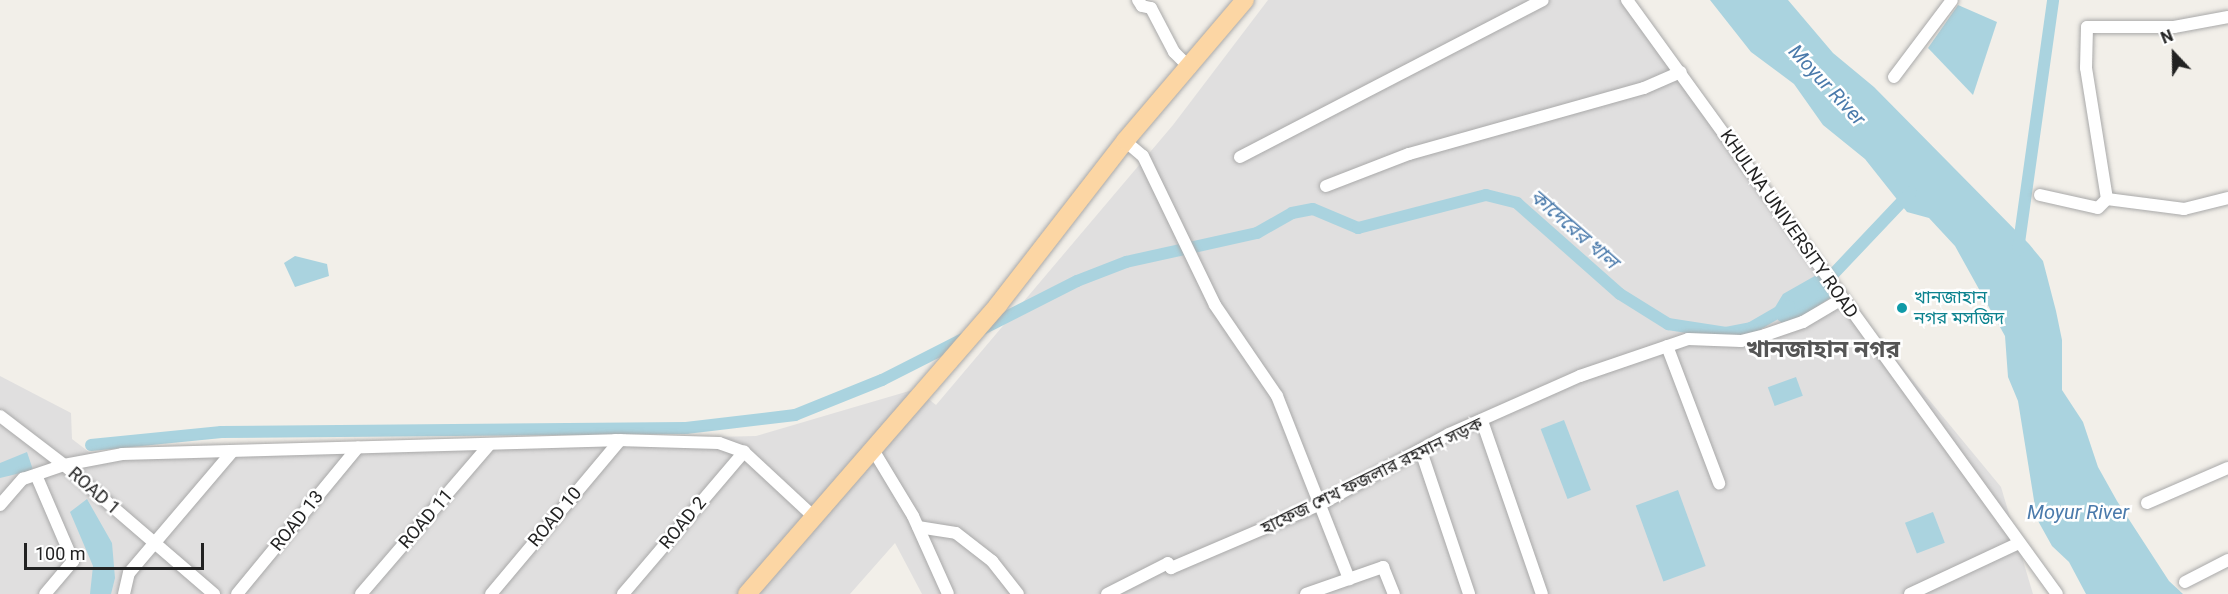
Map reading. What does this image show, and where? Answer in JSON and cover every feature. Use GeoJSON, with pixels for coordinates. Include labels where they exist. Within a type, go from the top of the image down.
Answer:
{"type":"FeatureCollection","features":[{"type":"Feature","properties":{"kind":"main road"},"geometry":{"type":"LineString","coordinates":[[747,594],[998,305],[1125,141],[1190,68],[1245,0]]}},
{"type":"Feature","properties":{"kind":"street"},"geometry":{"type":"LineString","coordinates":[[1138,0],[1142,6],[1151,8],[1173,52],[1190,68]]}},
{"type":"Feature","properties":{"kind":"street"},"geometry":{"type":"LineString","coordinates":[[1240,157],[1543,0]]}},
{"type":"Feature","properties":{"kind":"street","name":"KHULNA UNIVERSITY ROAD"},"geometry":{"type":"LineString","coordinates":[[1627,0],[2057,594]]}},
{"type":"Feature","properties":{"kind":"street"},"geometry":{"type":"LineString","coordinates":[[1894,77],[1952,0]]}},
{"type":"Feature","properties":{"kind":"street"},"geometry":{"type":"LineString","coordinates":[[2107,199],[2086,68],[2087,27],[2174,27],[2228,17]]}},
{"type":"Feature","properties":{"kind":"street"},"geometry":{"type":"LineString","coordinates":[[1326,186],[1409,154],[1644,88],[1681,72]]}},
{"type":"Feature","properties":{"kind":"street"},"geometry":{"type":"LineString","coordinates":[[1125,141],[1143,156],[1185,248],[1218,310],[1277,396],[1349,579]]}},
{"type":"Feature","properties":{"kind":"street"},"geometry":{"type":"LineString","coordinates":[[2040,195],[2098,207],[2107,199],[2184,209],[2228,198]]}},
{"type":"Feature","properties":{"kind":"street","name":"হাফেজ শেখ ফজলার রহমান সড়ক"},"geometry":{"type":"LineString","coordinates":[[1107,594],[1168,563],[1171,568],[1319,505],[1449,434],[1580,376],[1688,339],[1718,337],[1741,341],[1765,335],[1803,322],[1842,299]]}},
{"type":"Feature","properties":{"kind":"street"},"geometry":{"type":"LineString","coordinates":[[1667,346],[1719,483]]}},
{"type":"Feature","properties":{"kind":"street","name":"ROAD 1"},"geometry":{"type":"LineString","coordinates":[[0,416],[64,465],[214,594]]}},
{"type":"Feature","properties":{"kind":"street"},"geometry":{"type":"LineString","coordinates":[[1482,421],[1542,594]]}},
{"type":"Feature","properties":{"kind":"street"},"geometry":{"type":"LineString","coordinates":[[0,505],[23,479],[64,465],[122,454],[620,440],[719,443],[744,452],[814,517]]}},
{"type":"Feature","properties":{"kind":"street","name":"ROAD 10"},"geometry":{"type":"LineString","coordinates":[[491,594],[620,440]]}},
{"type":"Feature","properties":{"kind":"street","name":"ROAD 11"},"geometry":{"type":"LineString","coordinates":[[361,594],[490,444]]}},
{"type":"Feature","properties":{"kind":"street","name":"ROAD 13"},"geometry":{"type":"LineString","coordinates":[[237,594],[358,447]]}},
{"type":"Feature","properties":{"kind":"street"},"geometry":{"type":"LineString","coordinates":[[872,448],[918,527],[948,594]]}},
{"type":"Feature","properties":{"kind":"street"},"geometry":{"type":"LineString","coordinates":[[124,594],[129,573],[233,451]]}},
{"type":"Feature","properties":{"kind":"street"},"geometry":{"type":"LineString","coordinates":[[1421,451],[1468,594]]}},
{"type":"Feature","properties":{"kind":"street","name":"ROAD 2"},"geometry":{"type":"LineString","coordinates":[[623,594],[744,452]]}},
{"type":"Feature","properties":{"kind":"street"},"geometry":{"type":"LineString","coordinates":[[2147,503],[2228,468]]}},
{"type":"Feature","properties":{"kind":"street"},"geometry":{"type":"LineString","coordinates":[[36,475],[73,561],[45,594]]}},
{"type":"Feature","properties":{"kind":"street"},"geometry":{"type":"LineString","coordinates":[[918,527],[956,533],[992,561],[1018,594]]}},
{"type":"Feature","properties":{"kind":"street"},"geometry":{"type":"LineString","coordinates":[[1910,594],[2019,543]]}},
{"type":"Feature","properties":{"kind":"street"},"geometry":{"type":"LineString","coordinates":[[2185,582],[2228,560]]}},
{"type":"Feature","properties":{"kind":"street"},"geometry":{"type":"LineString","coordinates":[[1306,594],[1383,567],[1394,594]]}},
{"type":"Feature","properties":{"kind":"shaded area"},"geometry":{"type":"Polygon","coordinates":[[[1268,0],[1625,0],[1826,275],[2001,487],[2033,594],[922,594],[895,543],[850,594],[0,594],[0,376],[71,413],[72,439],[89,452],[756,436],[916,389],[936,405],[1173,125],[1268,0]]]}},
{"type":"Feature","properties":{"kind":"water","name":"Moyur River"},"geometry":{"type":"Polygon","coordinates":[[[1710,0],[1788,0],[1833,53],[1874,87],[2029,244],[2043,261],[2062,340],[2062,390],[2083,422],[2098,467],[2117,501],[2169,581],[2183,594],[2086,594],[2069,562],[2052,546],[2037,519],[2018,401],[2008,377],[2005,336],[1955,246],[1929,218],[1907,212],[1865,159],[1823,125],[1794,84],[1751,52],[1710,0]]]}},
{"type":"Feature","properties":{"kind":"water"},"geometry":{"type":"Polygon","coordinates":[[[1958,5],[1997,22],[1973,95],[1928,48],[1958,5]]]}},
{"type":"Feature","properties":{"kind":"water"},"geometry":{"type":"Polygon","coordinates":[[[295,256],[327,264],[329,276],[295,287],[284,263],[295,256]]]}},
{"type":"Feature","properties":{"kind":"water"},"geometry":{"type":"Polygon","coordinates":[[[1820,273],[1824,275],[1824,285],[1832,286],[1833,296],[1798,319],[1784,324],[1778,320],[1774,309],[1783,294],[1820,273]]]}},
{"type":"Feature","properties":{"kind":"water"},"geometry":{"type":"Polygon","coordinates":[[[1796,377],[1803,396],[1775,406],[1768,387],[1796,377]]]}},
{"type":"Feature","properties":{"kind":"water"},"geometry":{"type":"Polygon","coordinates":[[[1564,420],[1591,490],[1568,499],[1541,429],[1564,420]]]}},
{"type":"Feature","properties":{"kind":"water"},"geometry":{"type":"Polygon","coordinates":[[[27,452],[33,470],[0,478],[0,463],[27,452]]]}},
{"type":"Feature","properties":{"kind":"water"},"geometry":{"type":"Polygon","coordinates":[[[1678,490],[1706,566],[1663,582],[1636,505],[1678,490]]]}},
{"type":"Feature","properties":{"kind":"water"},"geometry":{"type":"Polygon","coordinates":[[[87,499],[112,543],[115,578],[111,594],[90,594],[93,566],[70,512],[87,499]]]}},
{"type":"Feature","properties":{"kind":"water"},"geometry":{"type":"Polygon","coordinates":[[[1933,512],[1945,543],[1917,554],[1905,523],[1933,512]]]}},
{"type":"Feature","properties":{"kind":"waterway"},"geometry":{"type":"LineString","coordinates":[[2018,250],[2053,0]]}},
{"type":"Feature","properties":{"kind":"waterway","name":"কাদেরের খাল"},"geometry":{"type":"LineString","coordinates":[[1822,286],[1911,192]]}},
{"type":"Feature","properties":{"kind":"waterway"},"geometry":{"type":"LineString","coordinates":[[91,445],[221,432],[686,428],[795,415],[882,380],[1077,281],[1126,262],[1257,233],[1292,213],[1313,209],[1358,228],[1486,195],[1517,203],[1620,294],[1668,324],[1726,333],[1751,328],[1789,306]]}},
{"type":"Feature","properties":{"kind":"place","name":"খানজাহান নগর মসজিদ"},"geometry":{"type":"Point","coordinates":[1902,308]}},
{"type":"Feature","properties":{"kind":"district","name":"খানজাহান নগর"},"geometry":{"type":"Point","coordinates":[1823,350]}}]}
